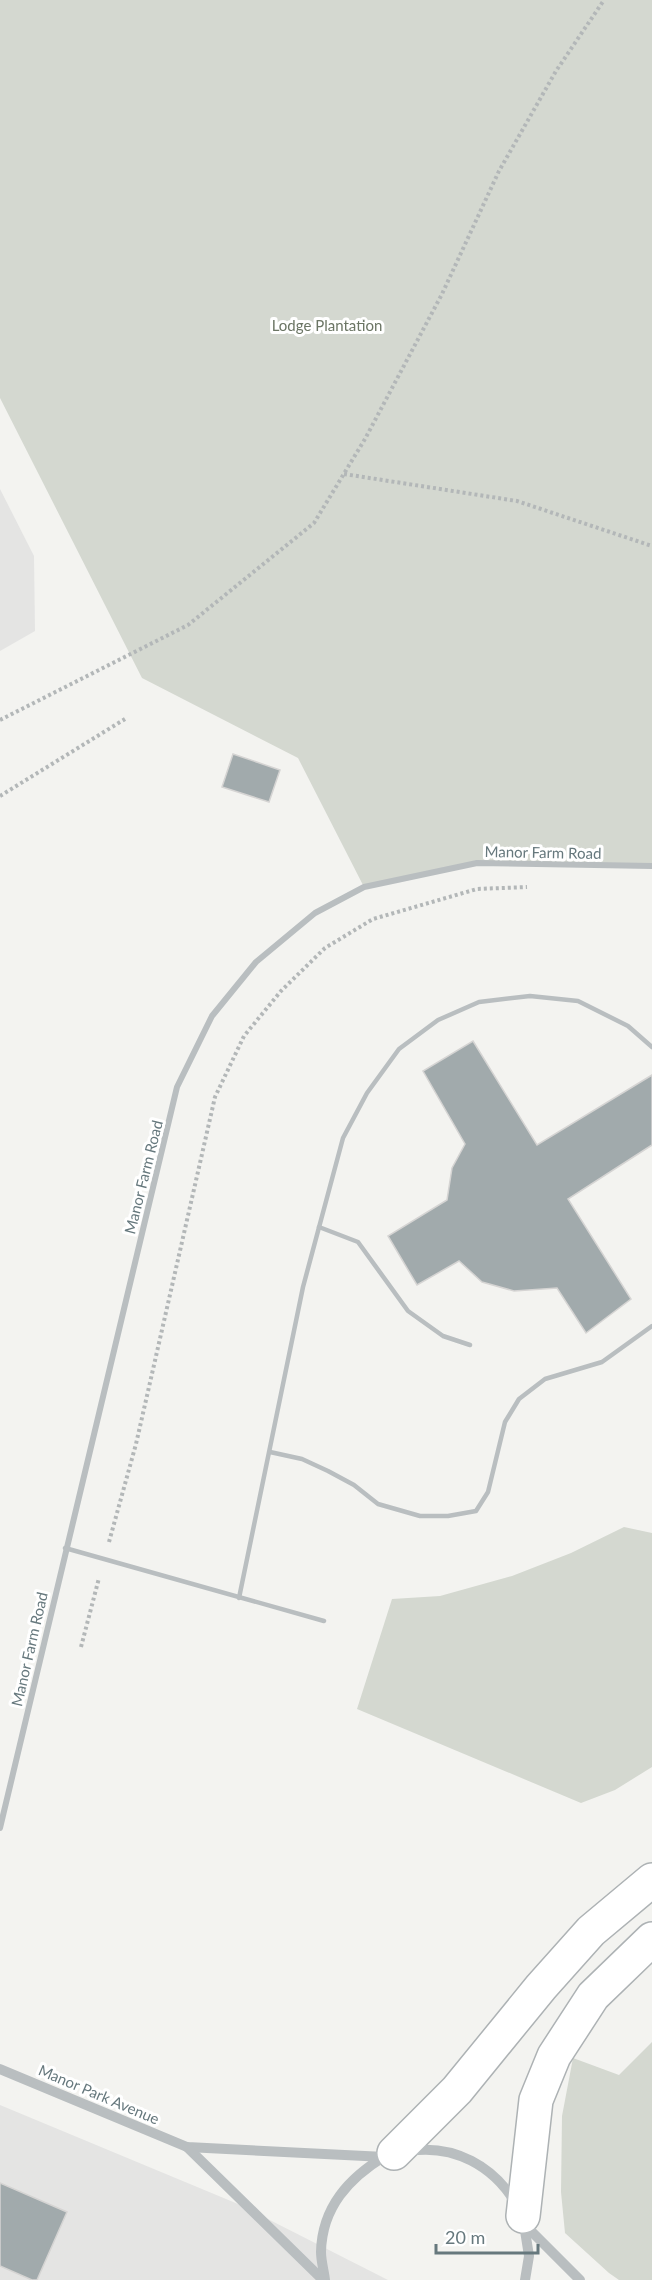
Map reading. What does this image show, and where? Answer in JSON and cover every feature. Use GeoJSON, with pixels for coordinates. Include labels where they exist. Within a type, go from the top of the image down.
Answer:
{"type":"FeatureCollection","features":[{"type":"Feature","properties":{"kind":"main road"},"geometry":{"type":"LineString","coordinates":[[390,2155],[457,2090],[541,1987],[591,1931],[652,1880]]}},
{"type":"Feature","properties":{"kind":"main road"},"geometry":{"type":"LineString","coordinates":[[524,2221],[536,2100],[554,2056],[593,1996],[652,1939]]}},
{"type":"Feature","properties":{"kind":"street","name":"Manor Farm Road"},"geometry":{"type":"LineString","coordinates":[[0,1828],[65,1548],[177,1087],[212,1016],[256,962],[315,913],[364,887],[477,863],[652,866]]}},
{"type":"Feature","properties":{"kind":"street","name":"Manor Park Avenue"},"geometry":{"type":"LineString","coordinates":[[0,2069],[187,2147],[390,2155]]}},
{"type":"Feature","properties":{"kind":"street","name":"Manor Park Avenue"},"geometry":{"type":"LineString","coordinates":[[187,2147],[324,2280]]}},
{"type":"Feature","properties":{"kind":"street"},"geometry":{"type":"LineString","coordinates":[[324,2280],[321,2253],[326,2223],[339,2195],[359,2173],[390,2155],[425,2148],[456,2153],[484,2167],[507,2188],[524,2221],[580,2280]]}},
{"type":"Feature","properties":{"kind":"street"},"geometry":{"type":"LineString","coordinates":[[524,2221],[529,2256],[525,2280]]}},
{"type":"Feature","properties":{"kind":"lane"},"geometry":{"type":"LineString","coordinates":[[239,1598],[303,1287],[343,1138],[367,1093],[399,1049],[438,1020],[479,1002],[530,996],[578,1001],[628,1026],[652,1047]]}},
{"type":"Feature","properties":{"kind":"lane"},"geometry":{"type":"LineString","coordinates":[[319,1227],[358,1242],[408,1311],[443,1336],[470,1345]]}},
{"type":"Feature","properties":{"kind":"lane"},"geometry":{"type":"LineString","coordinates":[[270,1452],[302,1459],[328,1471],[354,1485],[378,1504],[420,1516],[448,1516],[476,1511],[489,1492],[505,1422],[519,1399],[544,1379],[602,1362],[652,1326]]}},
{"type":"Feature","properties":{"kind":"lane"},"geometry":{"type":"LineString","coordinates":[[65,1548],[324,1621]]}},
{"type":"Feature","properties":{"kind":"path"},"geometry":{"type":"LineString","coordinates":[[0,720],[188,625],[314,523],[365,439],[442,294],[499,171],[555,71],[604,0]]}},
{"type":"Feature","properties":{"kind":"path"},"geometry":{"type":"LineString","coordinates":[[344,474],[518,501],[652,546]]}},
{"type":"Feature","properties":{"kind":"path"},"geometry":{"type":"LineString","coordinates":[[0,796],[125,719]]}},
{"type":"Feature","properties":{"kind":"path"},"geometry":{"type":"LineString","coordinates":[[107,1547],[136,1444],[215,1096],[244,1036],[281,991],[325,948],[373,919],[477,889],[535,887]]}},
{"type":"Feature","properties":{"kind":"path"},"geometry":{"type":"LineString","coordinates":[[81,1647],[101,1569]]}},
{"type":"Feature","properties":{"kind":"shaded area"},"geometry":{"type":"Polygon","coordinates":[[[0,489],[34,556],[35,631],[0,651],[0,489]]]}},
{"type":"Feature","properties":{"kind":"shaded area"},"geometry":{"type":"Polygon","coordinates":[[[0,2105],[238,2204],[388,2280],[0,2280],[0,2105]]]}},
{"type":"Feature","properties":{"kind":"green space","name":"Lodge Plantation"},"geometry":{"type":"Polygon","coordinates":[[[0,0],[652,0],[652,866],[477,863],[364,887],[298,758],[142,678],[0,398],[0,0]]]}},
{"type":"Feature","properties":{"kind":"green space"},"geometry":{"type":"Polygon","coordinates":[[[624,1527],[652,1533],[652,1767],[615,1790],[581,1803],[357,1709],[392,1599],[440,1596],[512,1576],[571,1553],[624,1527]]]}},
{"type":"Feature","properties":{"kind":"green space"},"geometry":{"type":"Polygon","coordinates":[[[652,2042],[652,2280],[619,2280],[565,2233],[561,2192],[562,2116],[573,2058],[619,2075],[652,2042]]]}},
{"type":"Feature","properties":{"kind":"building"},"geometry":{"type":"Polygon","coordinates":[[[233,754],[280,770],[269,802],[222,787],[233,754]]]}},
{"type":"Feature","properties":{"kind":"building"},"geometry":{"type":"Polygon","coordinates":[[[473,1041],[537,1145],[652,1075],[652,1145],[568,1199],[631,1299],[586,1333],[557,1288],[514,1291],[482,1282],[459,1261],[417,1285],[388,1236],[447,1200],[452,1168],[465,1144],[423,1071],[473,1041]]]}},
{"type":"Feature","properties":{"kind":"building"},"geometry":{"type":"Polygon","coordinates":[[[0,2183],[67,2212],[37,2280],[0,2266],[0,2183]]]}}]}
